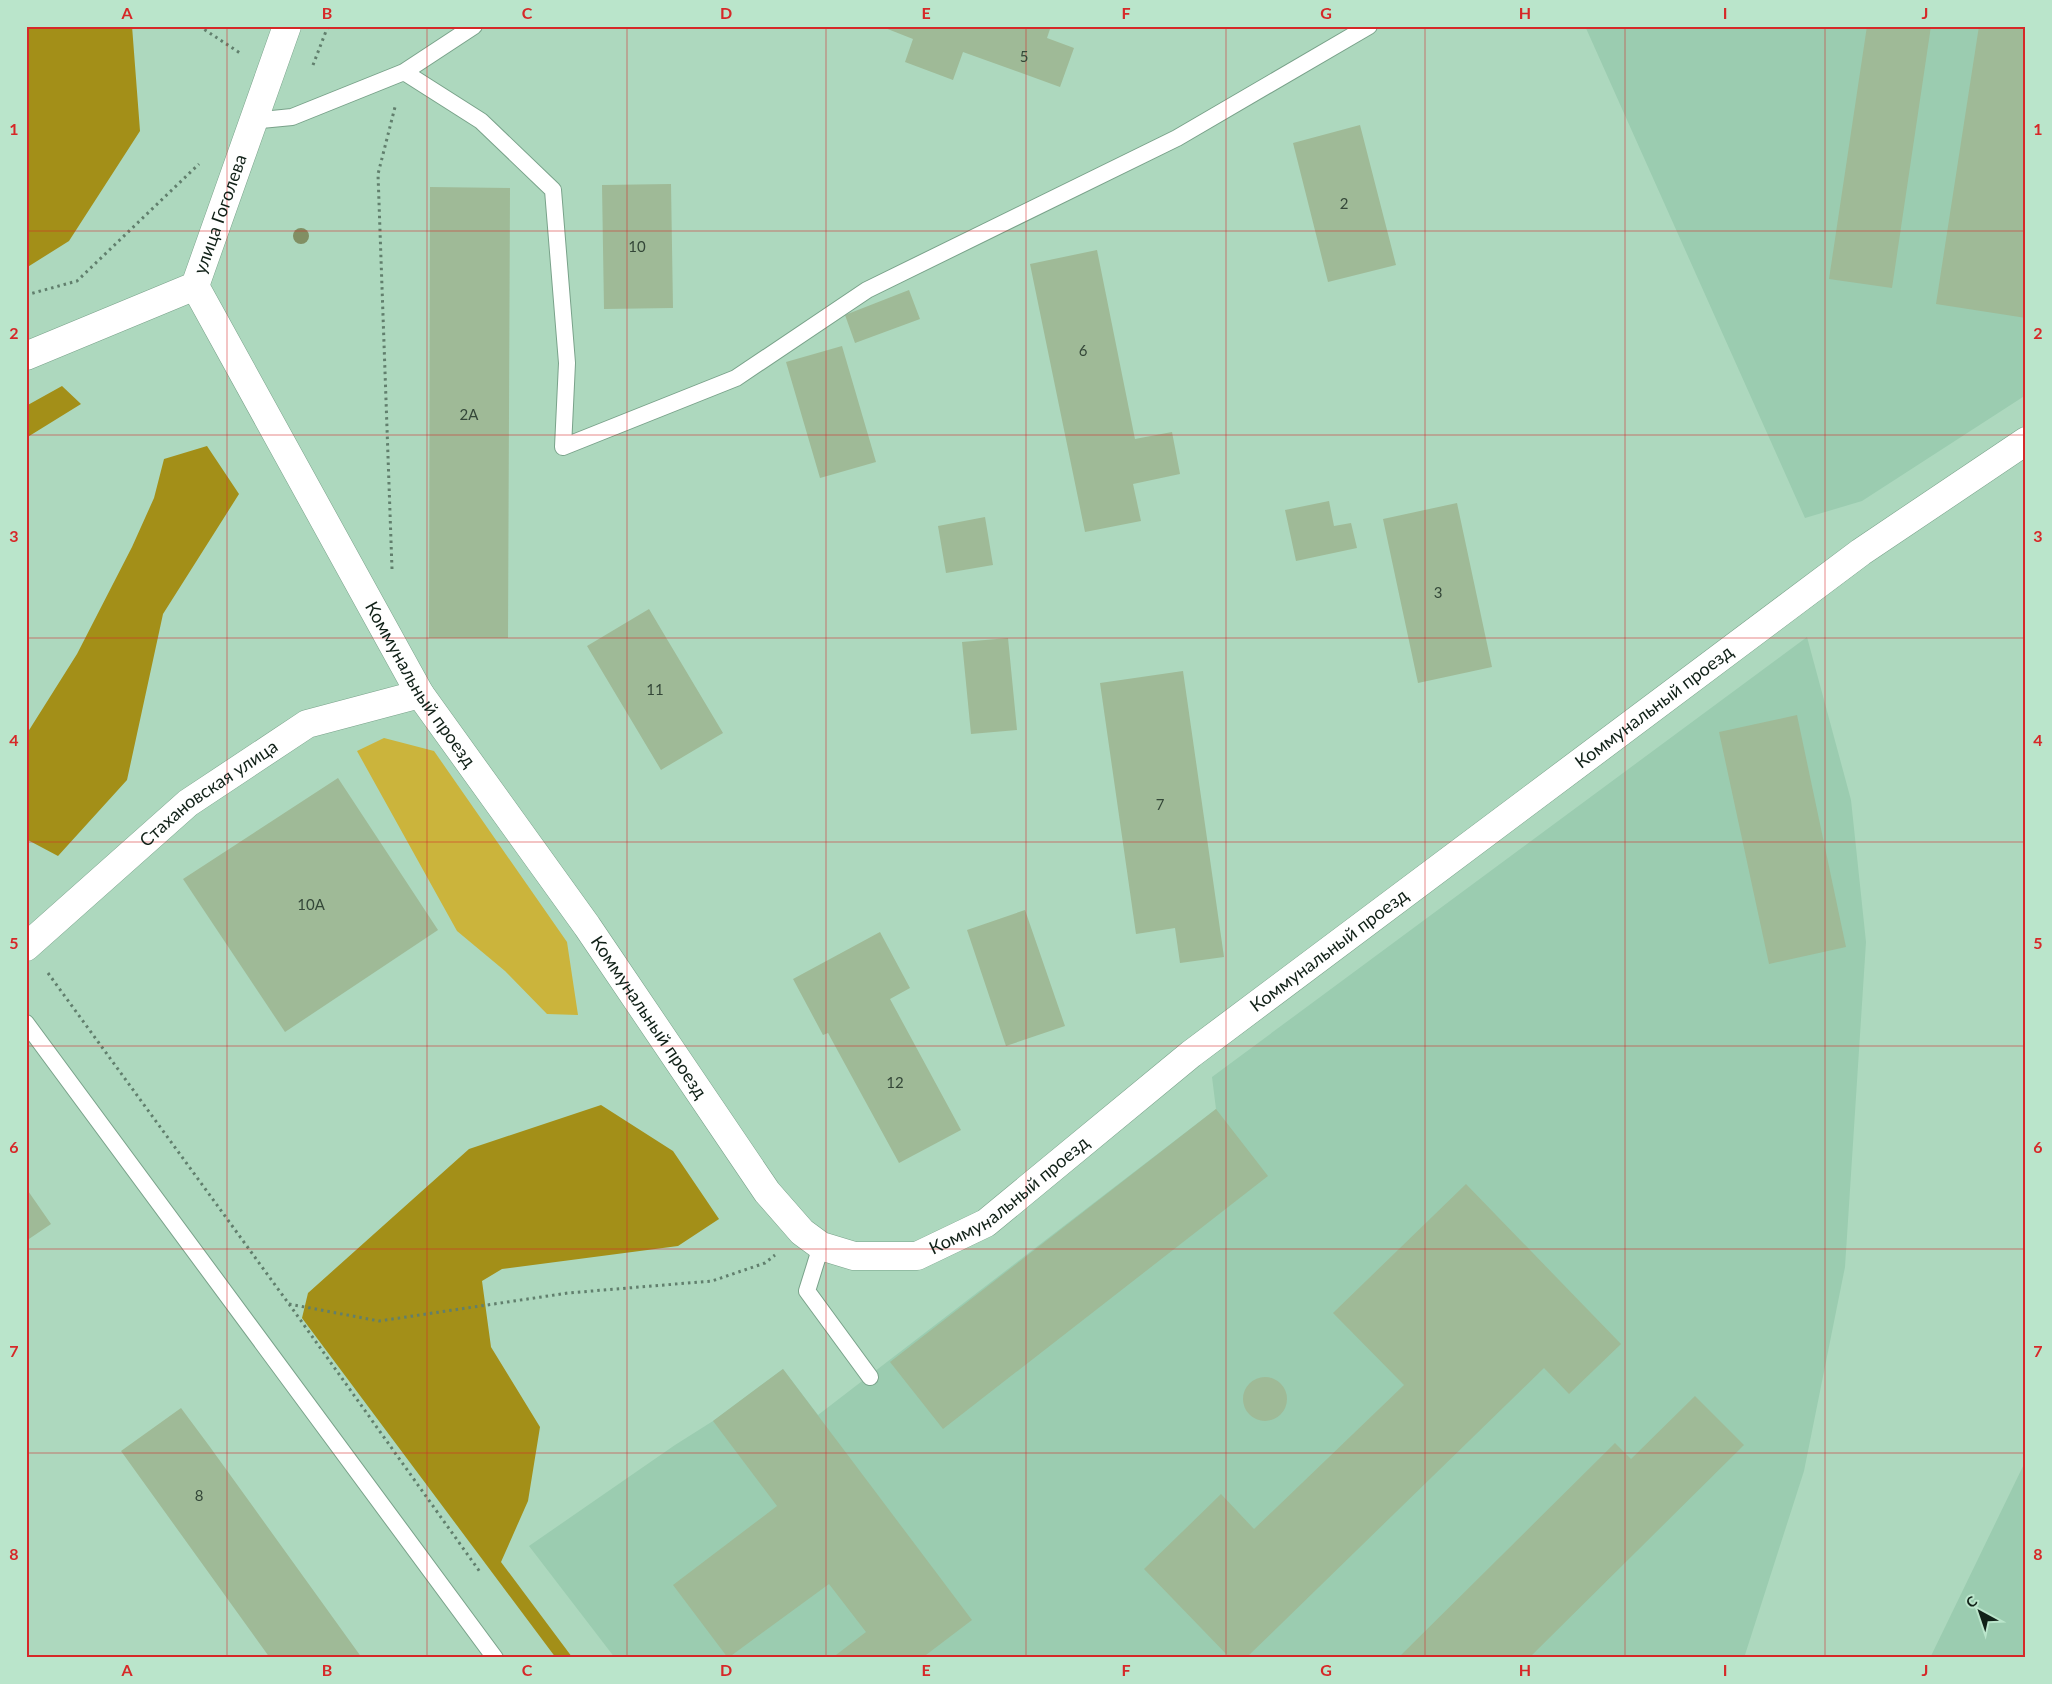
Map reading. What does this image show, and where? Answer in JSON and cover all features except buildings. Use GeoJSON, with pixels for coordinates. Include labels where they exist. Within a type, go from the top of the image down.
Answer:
{"type":"FeatureCollection","features":[{"type":"Feature","properties":{"kind":"street","name":"улица Гоголева"},"geometry":{"type":"LineString","coordinates":[[26,356],[195,286],[287,26]]}},
{"type":"Feature","properties":{"kind":"street","name":"Коммунальный проезд"},"geometry":{"type":"LineString","coordinates":[[195,286],[420,694],[587,926],[767,1192],[812,1239],[854,1256],[917,1256],[986,1222],[1191,1054],[1861,552],[2026,441]]}},
{"type":"Feature","properties":{"kind":"street","name":"Стахановская улица"},"geometry":{"type":"LineString","coordinates":[[30,943],[188,803],[307,724],[420,694]]}},
{"type":"Feature","properties":{"kind":"lane"},"geometry":{"type":"LineString","coordinates":[[252,121],[292,117],[404,72],[474,26]]}},
{"type":"Feature","properties":{"kind":"lane"},"geometry":{"type":"LineString","coordinates":[[404,72],[481,121],[553,190],[566,363],[563,447],[736,378],[867,290],[1177,138],[1369,26]]}},
{"type":"Feature","properties":{"kind":"lane"},"geometry":{"type":"LineString","coordinates":[[26,1023],[495,1658]]}},
{"type":"Feature","properties":{"kind":"lane"},"geometry":{"type":"LineString","coordinates":[[812,1239],[807,1291],[870,1377]]}},
{"type":"Feature","properties":{"kind":"path"},"geometry":{"type":"LineString","coordinates":[[199,26],[270,73]]}},
{"type":"Feature","properties":{"kind":"path"},"geometry":{"type":"LineString","coordinates":[[392,578],[378,174],[404,72]]}},
{"type":"Feature","properties":{"kind":"path"},"geometry":{"type":"LineString","coordinates":[[26,295],[77,281],[203,161]]}},
{"type":"Feature","properties":{"kind":"path"},"geometry":{"type":"LineString","coordinates":[[30,943],[48,974],[289,1304],[480,1572]]}},
{"type":"Feature","properties":{"kind":"path"},"geometry":{"type":"LineString","coordinates":[[289,1304],[379,1321],[568,1293],[712,1281],[765,1264],[812,1239]]}},
{"type":"Feature","properties":{"kind":"shaded area"},"geometry":{"type":"Polygon","coordinates":[[[26,26],[132,26],[140,131],[69,241],[26,268],[26,26]]]}},
{"type":"Feature","properties":{"kind":"shaded area"},"geometry":{"type":"Polygon","coordinates":[[[1585,26],[2026,26],[2026,395],[1862,501],[1805,518],[1585,26]]]}},
{"type":"Feature","properties":{"kind":"shaded area"},"geometry":{"type":"Polygon","coordinates":[[[62,386],[81,404],[26,438],[26,406],[62,386]]]}},
{"type":"Feature","properties":{"kind":"shaded area"},"geometry":{"type":"Polygon","coordinates":[[[207,446],[239,494],[163,614],[127,780],[58,856],[26,839],[26,735],[77,654],[132,547],[154,498],[164,459],[207,446]]]}},
{"type":"Feature","properties":{"kind":"shaded area"},"geometry":{"type":"Polygon","coordinates":[[[1807,637],[1851,800],[1866,942],[1845,1267],[1804,1471],[1744,1658],[615,1658],[529,1546],[675,1445],[713,1421],[783,1369],[818,1415],[1216,1109],[1212,1077],[1807,637]]]}},
{"type":"Feature","properties":{"kind":"shaded area"},"geometry":{"type":"Polygon","coordinates":[[[384,738],[434,751],[567,942],[578,1015],[547,1014],[505,971],[457,931],[357,751],[384,738]]]}},
{"type":"Feature","properties":{"kind":"shaded area"},"geometry":{"type":"Polygon","coordinates":[[[601,1105],[673,1151],[719,1219],[678,1246],[502,1269],[482,1281],[491,1347],[540,1427],[528,1501],[501,1562],[572,1657],[556,1658],[302,1318],[308,1293],[469,1149],[601,1105]]]}},
{"type":"Feature","properties":{"kind":"shaded area"},"geometry":{"type":"Polygon","coordinates":[[[2026,1460],[2026,1658],[1930,1658],[2026,1460]]]}}]}
